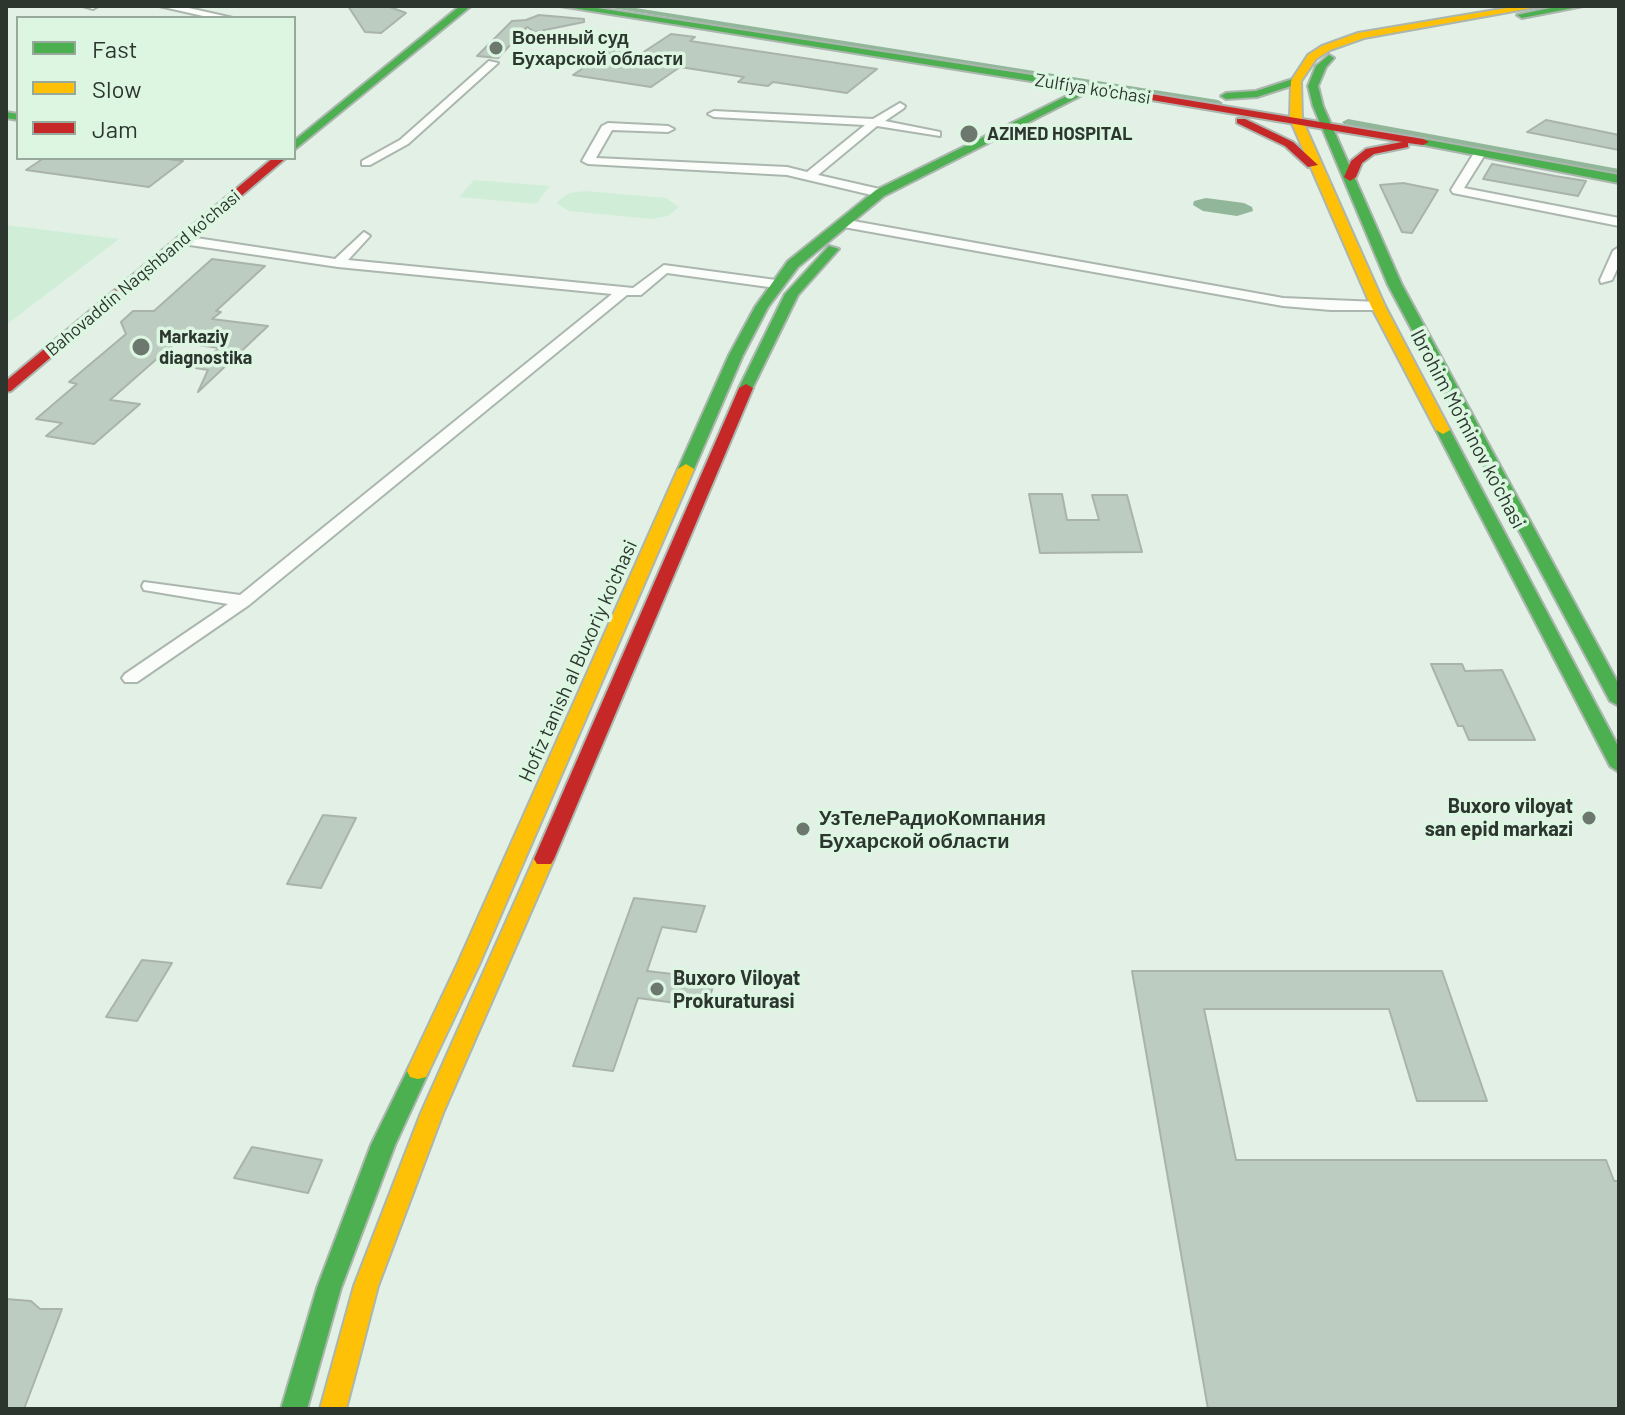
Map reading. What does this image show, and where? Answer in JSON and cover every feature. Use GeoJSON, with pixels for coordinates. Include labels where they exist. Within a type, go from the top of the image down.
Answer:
{"type":"FeatureCollection","features":[{"type":"Feature","properties":{"kind":"main road","name":"Zulfiya ko'chasi"},"geometry":{"type":"LineString","coordinates":[[565,6],[1176,102],[1295,113]]}},
{"type":"Feature","properties":{"kind":"main road","name":"Zulfiya ko'chasi"},"geometry":{"type":"LineString","coordinates":[[641,6],[1226,96],[1295,113],[1619,167]]}},
{"type":"Feature","properties":{"kind":"main road"},"geometry":{"type":"LineString","coordinates":[[1295,113],[1296,81],[1312,57],[1326,48],[1362,35],[1537,6]]}},
{"type":"Feature","properties":{"kind":"main road"},"geometry":{"type":"LineString","coordinates":[[1324,118],[1313,86],[1321,66],[1351,47],[1437,27],[1578,6]]}},
{"type":"Feature","properties":{"kind":"main road"},"geometry":{"type":"LineString","coordinates":[[296,126],[461,7]]}},
{"type":"Feature","properties":{"kind":"main road"},"geometry":{"type":"LineString","coordinates":[[296,145],[461,7]]}},
{"type":"Feature","properties":{"kind":"main road"},"geometry":{"type":"LineString","coordinates":[[1226,96],[1257,94],[1296,81]]}},
{"type":"Feature","properties":{"kind":"main road"},"geometry":{"type":"LineString","coordinates":[[333,1409],[366,1286],[432,1113],[582,775],[760,356],[792,294],[825,255],[862,226],[890,192],[1098,90]]}},
{"type":"Feature","properties":{"kind":"main road"},"geometry":{"type":"LineString","coordinates":[[1176,102],[1265,131],[1289,144],[1321,174]]}},
{"type":"Feature","properties":{"kind":"main road","name":"Ibrohim Mo'minov ko'chasi"},"geometry":{"type":"LineString","coordinates":[[1295,113],[1378,306],[1619,766]]}},
{"type":"Feature","properties":{"kind":"main road","name":"Zulfiya ko'chasi"},"geometry":{"type":"LineString","coordinates":[[1324,118],[1432,144],[1619,179]]}},
{"type":"Feature","properties":{"kind":"main road","name":"Ibrohim Mo'minov ko'chasi"},"geometry":{"type":"LineString","coordinates":[[1324,118],[1395,285],[1619,701]]}},
{"type":"Feature","properties":{"kind":"main road"},"geometry":{"type":"LineString","coordinates":[[1350,177],[1357,161],[1370,151],[1410,144],[1432,144]]}},
{"type":"Feature","properties":{"kind":"main road","name":"Bahovaddin Naqshband ko'chasi"},"geometry":{"type":"LineString","coordinates":[[6,365],[254,160]]}},
{"type":"Feature","properties":{"kind":"main road","name":"Bahovaddin Naqshband ko'chasi"},"geometry":{"type":"LineString","coordinates":[[6,388],[278,160]]}},
{"type":"Feature","properties":{"kind":"main road","name":"Hofiz tanish al Buxoriy ko'chasi"},"geometry":{"type":"LineString","coordinates":[[294,1409],[329,1288],[383,1145],[468,965],[736,355],[776,284],[793,264],[842,223],[890,192]]}},
{"type":"Feature","properties":{"kind":"main road"},"geometry":{"type":"LineString","coordinates":[[1369,284],[1395,285]]}},
{"type":"Feature","properties":{"kind":"main road"},"geometry":{"type":"LineString","coordinates":[[553,771],[582,775]]}},
{"type":"Feature","properties":{"kind":"street"},"geometry":{"type":"LineString","coordinates":[[164,6],[217,16]]}},
{"type":"Feature","properties":{"kind":"street"},"geometry":{"type":"LineString","coordinates":[[366,163],[404,142],[493,63]]}},
{"type":"Feature","properties":{"kind":"street"},"geometry":{"type":"LineString","coordinates":[[807,178],[875,122],[900,106]]}},
{"type":"Feature","properties":{"kind":"street"},"geometry":{"type":"LineString","coordinates":[[714,114],[875,122],[936,134]]}},
{"type":"Feature","properties":{"kind":"street"},"geometry":{"type":"LineString","coordinates":[[668,129],[608,126],[588,161],[787,171],[807,178],[890,192]]}},
{"type":"Feature","properties":{"kind":"street"},"geometry":{"type":"LineString","coordinates":[[1480,153],[1457,190],[1619,222]]}},
{"type":"Feature","properties":{"kind":"street"},"geometry":{"type":"LineString","coordinates":[[842,223],[1283,302],[1378,306]]}},
{"type":"Feature","properties":{"kind":"street"},"geometry":{"type":"LineString","coordinates":[[338,263],[364,236]]}},
{"type":"Feature","properties":{"kind":"street"},"geometry":{"type":"LineString","coordinates":[[183,240],[338,263],[636,292],[664,269],[776,284]]}},
{"type":"Feature","properties":{"kind":"street"},"geometry":{"type":"LineString","coordinates":[[1606,280],[1619,251]]}},
{"type":"Feature","properties":{"kind":"street"},"geometry":{"type":"LineString","coordinates":[[131,678],[243,601],[625,290]]}},
{"type":"Feature","properties":{"kind":"street"},"geometry":{"type":"LineString","coordinates":[[150,586],[243,601]]}},
{"type":"Feature","properties":{"kind":"shaded area"},"geometry":{"type":"Polygon","coordinates":[[[474,180],[550,186],[536,204],[459,197],[474,180]]]}},
{"type":"Feature","properties":{"kind":"shaded area"},"geometry":{"type":"Polygon","coordinates":[[[586,191],[666,198],[679,207],[668,216],[651,219],[569,211],[556,203],[569,193],[586,191]]]}},
{"type":"Feature","properties":{"kind":"shaded area"},"geometry":{"type":"Polygon","coordinates":[[[1206,198],[1244,203],[1253,211],[1237,216],[1203,211],[1193,205],[1194,201],[1206,198]]]}},
{"type":"Feature","properties":{"kind":"shaded area"},"geometry":{"type":"Polygon","coordinates":[[[6,225],[119,239],[6,325],[6,225]]]}},
{"type":"Feature","properties":{"kind":"building"},"geometry":{"type":"Polygon","coordinates":[[[348,6],[387,6],[406,13],[381,33],[365,32],[348,6]]]}},
{"type":"Feature","properties":{"kind":"building"},"geometry":{"type":"Polygon","coordinates":[[[539,15],[584,19],[584,22],[535,32],[527,27],[498,58],[477,56],[512,21],[539,15]]]}},
{"type":"Feature","properties":{"kind":"building"},"geometry":{"type":"Polygon","coordinates":[[[671,34],[695,37],[690,41],[877,69],[847,93],[773,82],[768,86],[738,82],[744,77],[680,67],[651,87],[573,75],[610,50],[639,55],[671,34]]]}},
{"type":"Feature","properties":{"kind":"building"},"geometry":{"type":"Polygon","coordinates":[[[1546,120],[1619,135],[1619,150],[1527,132],[1546,120]]]}},
{"type":"Feature","properties":{"kind":"building"},"geometry":{"type":"Polygon","coordinates":[[[41,160],[183,161],[149,187],[26,170],[41,160]]]}},
{"type":"Feature","properties":{"kind":"building"},"geometry":{"type":"Polygon","coordinates":[[[1492,164],[1586,181],[1578,196],[1483,179],[1492,164]]]}},
{"type":"Feature","properties":{"kind":"building"},"geometry":{"type":"Polygon","coordinates":[[[1403,183],[1438,190],[1412,233],[1402,232],[1380,185],[1403,183]]]}},
{"type":"Feature","properties":{"kind":"building"},"geometry":{"type":"Polygon","coordinates":[[[212,259],[265,266],[216,311],[221,312],[212,319],[268,326],[198,392],[208,370],[196,368],[219,348],[176,342],[110,400],[140,404],[94,444],[46,436],[62,423],[36,419],[77,384],[69,382],[126,334],[121,322],[133,311],[154,311],[212,259]]]}},
{"type":"Feature","properties":{"kind":"building"},"geometry":{"type":"Polygon","coordinates":[[[1029,494],[1062,494],[1067,520],[1099,520],[1092,495],[1127,495],[1142,552],[1040,553],[1029,494]]]}},
{"type":"Feature","properties":{"kind":"building"},"geometry":{"type":"Polygon","coordinates":[[[1431,664],[1462,664],[1465,671],[1502,670],[1535,740],[1469,740],[1463,726],[1458,726],[1431,664]]]}},
{"type":"Feature","properties":{"kind":"building"},"geometry":{"type":"Polygon","coordinates":[[[323,815],[356,818],[321,888],[287,884],[323,815]]]}},
{"type":"Feature","properties":{"kind":"building","name":"Buxoro Viloyat Prokuraturasi"},"geometry":{"type":"Polygon","coordinates":[[[634,898],[705,906],[696,932],[662,927],[647,971],[715,979],[707,1007],[638,998],[613,1071],[573,1066],[634,898]]]}},
{"type":"Feature","properties":{"kind":"building"},"geometry":{"type":"Polygon","coordinates":[[[142,960],[172,963],[137,1021],[106,1017],[142,960]]]}},
{"type":"Feature","properties":{"kind":"building"},"geometry":{"type":"Polygon","coordinates":[[[1132,971],[1442,971],[1487,1101],[1417,1101],[1389,1009],[1204,1009],[1236,1160],[1606,1160],[1614,1181],[1619,1181],[1619,1409],[1208,1409],[1132,971]]]}},
{"type":"Feature","properties":{"kind":"building"},"geometry":{"type":"Polygon","coordinates":[[[252,1147],[322,1160],[308,1193],[234,1178],[252,1147]]]}},
{"type":"Feature","properties":{"kind":"building"},"geometry":{"type":"Polygon","coordinates":[[[6,1299],[31,1301],[40,1309],[62,1309],[24,1409],[6,1409],[6,1299]]]}},
{"type":"Feature","properties":{"kind":"waterway"},"geometry":{"type":"LineString","coordinates":[[604,6],[1218,103]]}},
{"type":"Feature","properties":{"kind":"waterway"},"geometry":{"type":"LineString","coordinates":[[1348,122],[1619,173]]}},
{"type":"Feature","properties":{"kind":"traffic: fast"},"geometry":{"type":"LineString","coordinates":[[296,145],[466,6]]}},
{"type":"Feature","properties":{"kind":"traffic: fast"},"geometry":{"type":"LineString","coordinates":[[565,6],[1090,87]]}},
{"type":"Feature","properties":{"kind":"traffic: fast"},"geometry":{"type":"LineString","coordinates":[[1522,15],[1578,6]]}},
{"type":"Feature","properties":{"kind":"traffic: fast"},"geometry":{"type":"LineString","coordinates":[[1329,58],[1321,66],[1313,86],[1318,106],[1395,285],[1619,701]]}},
{"type":"Feature","properties":{"kind":"traffic: fast"},"geometry":{"type":"LineString","coordinates":[[1226,96],[1257,94],[1296,81]]}},
{"type":"Feature","properties":{"kind":"traffic: fast"},"geometry":{"type":"LineString","coordinates":[[686,469],[736,355],[762,307],[793,264],[880,193],[1091,88]]}},
{"type":"Feature","properties":{"kind":"traffic: fast"},"geometry":{"type":"LineString","coordinates":[[6,115],[16,117]]}},
{"type":"Feature","properties":{"kind":"traffic: fast"},"geometry":{"type":"LineString","coordinates":[[1423,142],[1619,179]]}},
{"type":"Feature","properties":{"kind":"traffic: fast"},"geometry":{"type":"LineString","coordinates":[[746,388],[792,294],[833,249]]}},
{"type":"Feature","properties":{"kind":"traffic: fast"},"geometry":{"type":"LineString","coordinates":[[1443,430],[1619,766]]}},
{"type":"Feature","properties":{"kind":"traffic: fast"},"geometry":{"type":"LineString","coordinates":[[294,1409],[329,1288],[383,1145],[418,1071]]}},
{"type":"Feature","properties":{"kind":"traffic: slow"},"geometry":{"type":"LineString","coordinates":[[1443,430],[1378,306],[1296,119],[1296,81],[1312,57],[1326,48],[1362,35],[1537,6]]}},
{"type":"Feature","properties":{"kind":"traffic: slow"},"geometry":{"type":"LineString","coordinates":[[418,1071],[468,965],[686,469]]}},
{"type":"Feature","properties":{"kind":"traffic: slow"},"geometry":{"type":"LineString","coordinates":[[333,1409],[366,1286],[432,1113],[544,859]]}},
{"type":"Feature","properties":{"kind":"traffic: jam"},"geometry":{"type":"LineString","coordinates":[[1090,87],[1423,142]]}},
{"type":"Feature","properties":{"kind":"traffic: jam"},"geometry":{"type":"LineString","coordinates":[[1241,121],[1289,144],[1312,165]]}},
{"type":"Feature","properties":{"kind":"traffic: jam"},"geometry":{"type":"LineString","coordinates":[[1350,177],[1357,161],[1370,151],[1404,145]]}},
{"type":"Feature","properties":{"kind":"traffic: jam"},"geometry":{"type":"LineString","coordinates":[[6,388],[278,160]]}},
{"type":"Feature","properties":{"kind":"traffic: jam"},"geometry":{"type":"LineString","coordinates":[[544,859],[746,388]]}},
{"type":"Feature","properties":{"kind":"place","name":"Военный суд Бухарской области"},"geometry":{"type":"Point","coordinates":[496,48]}},
{"type":"Feature","properties":{"kind":"place","name":"AZIMED HOSPITAL"},"geometry":{"type":"Point","coordinates":[969,134]}},
{"type":"Feature","properties":{"kind":"place","name":"Markaziy diagnostika"},"geometry":{"type":"Point","coordinates":[141,347]}},
{"type":"Feature","properties":{"kind":"place","name":"Buxoro viloyat san epid markazi"},"geometry":{"type":"Point","coordinates":[1589,818]}},
{"type":"Feature","properties":{"kind":"place","name":"УзТелеРадиоКомпания Бухарской области"},"geometry":{"type":"Point","coordinates":[803,829]}},
{"type":"Feature","properties":{"kind":"place","name":"Buxoro Viloyat Prokuraturasi"},"geometry":{"type":"Point","coordinates":[657,989]}}]}
